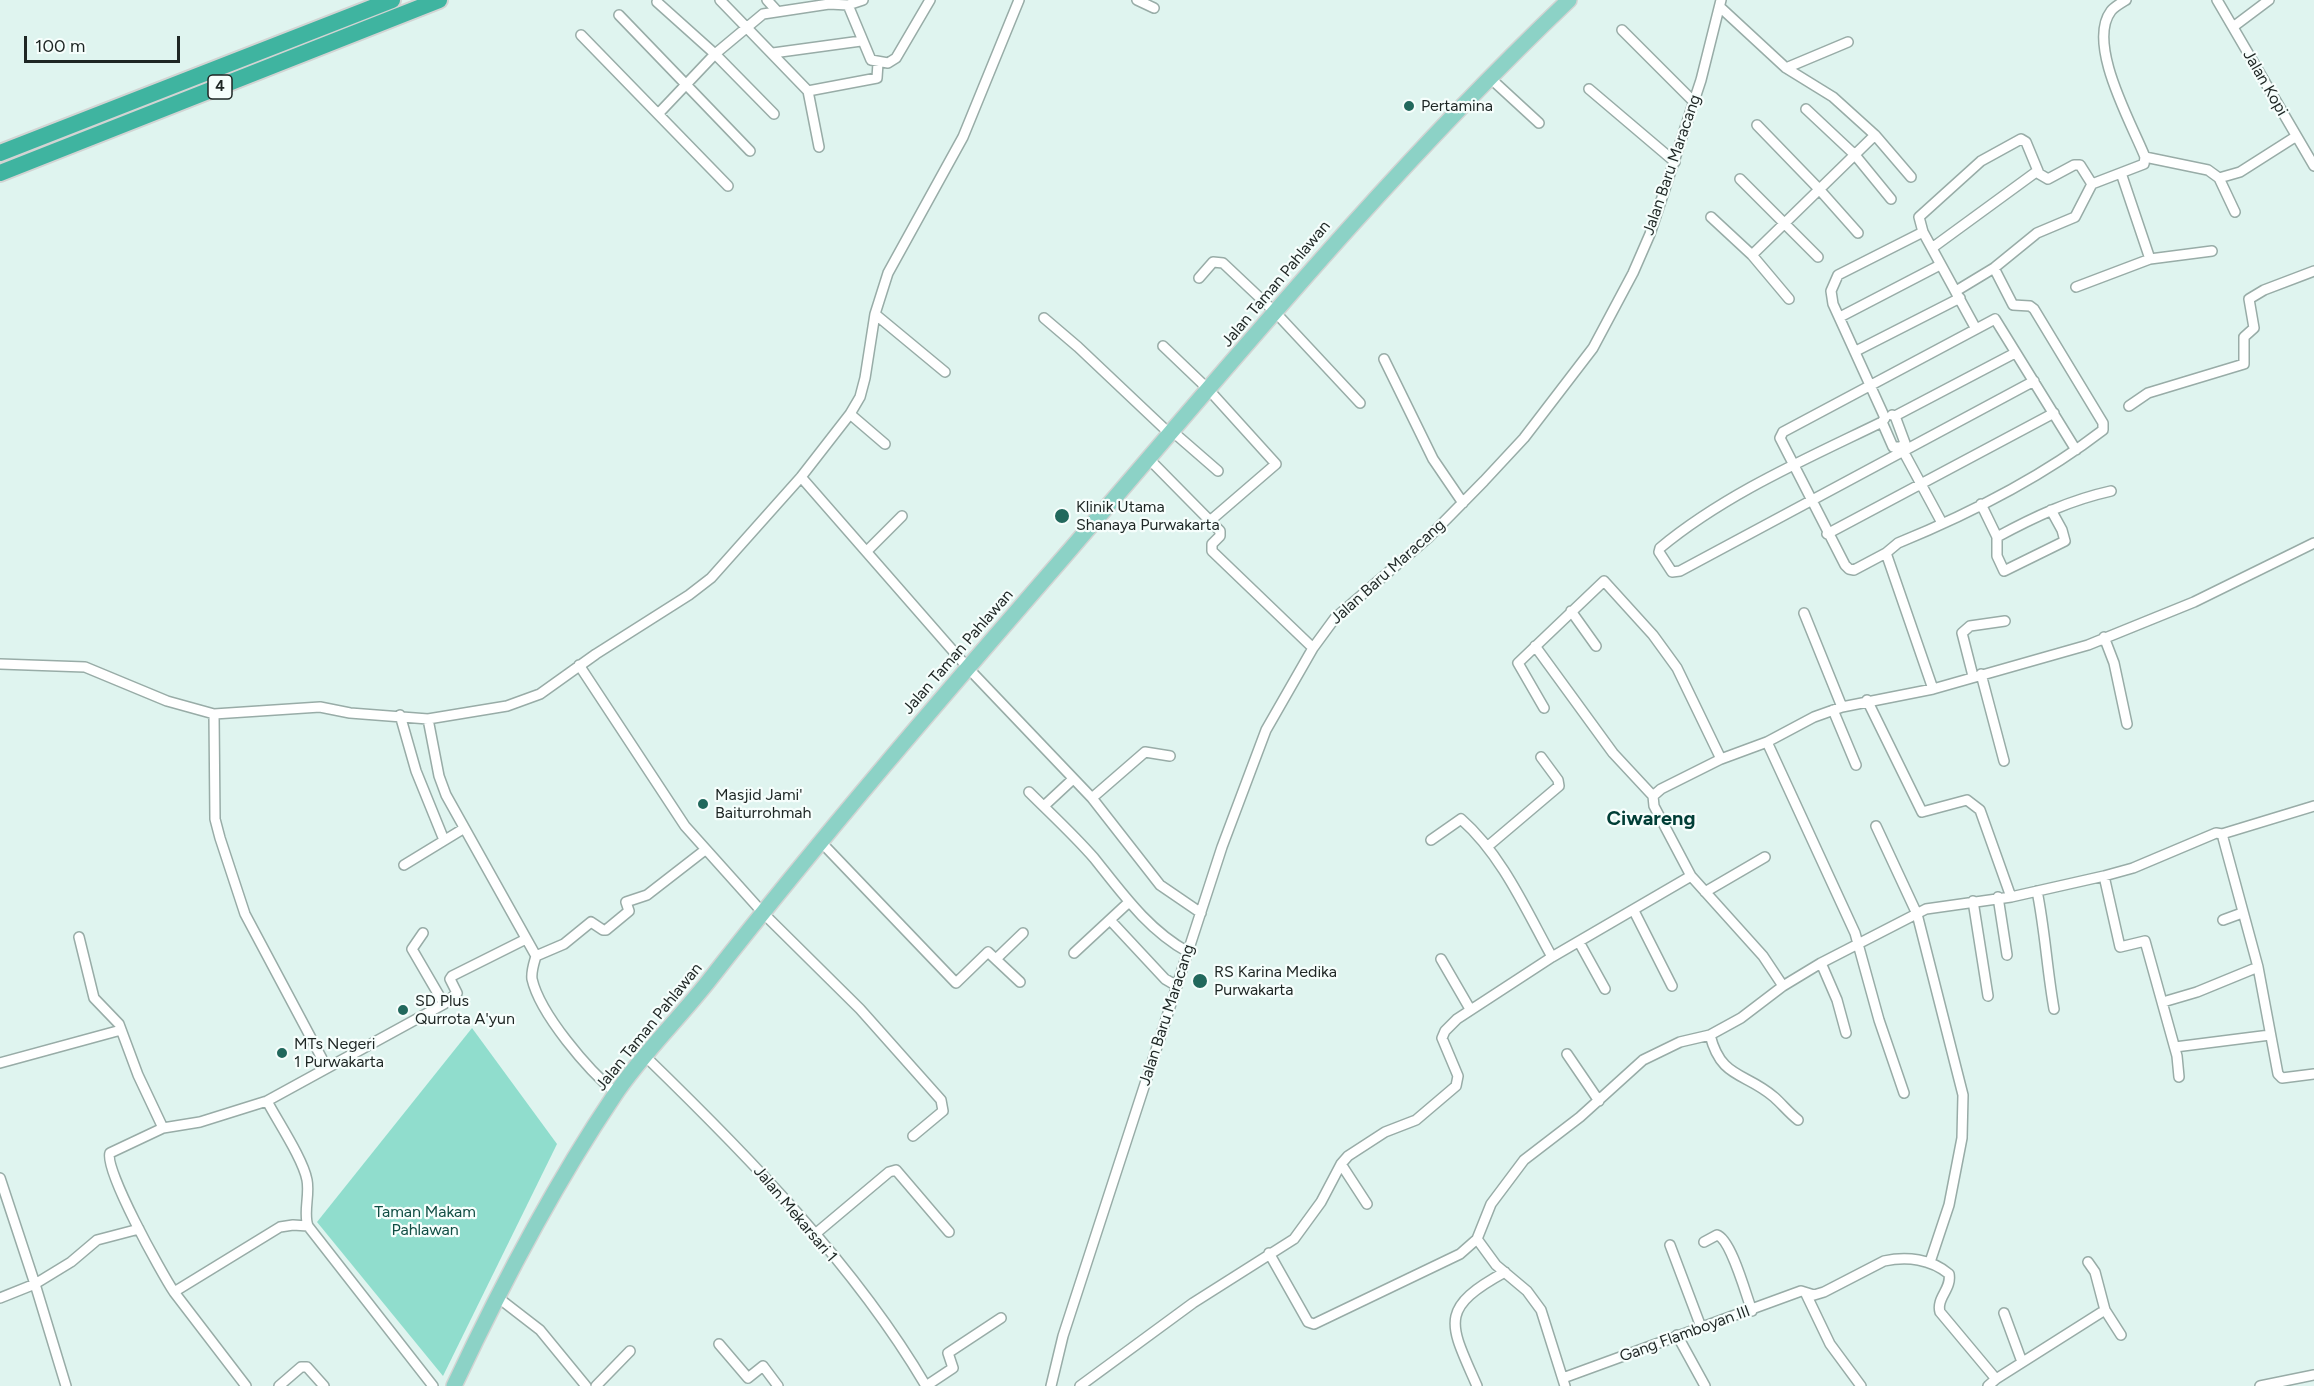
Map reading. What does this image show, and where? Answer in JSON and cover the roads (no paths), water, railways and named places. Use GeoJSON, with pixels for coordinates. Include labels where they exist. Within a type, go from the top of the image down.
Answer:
{"type":"FeatureCollection","features":[{"type":"Feature","properties":{"kind":"highway","name":"4"},"geometry":{"type":"LineString","coordinates":[[0,153],[392,0]]}},
{"type":"Feature","properties":{"kind":"highway","name":"4"},"geometry":{"type":"LineString","coordinates":[[0,173],[439,0]]}},
{"type":"Feature","properties":{"kind":"main road","name":"Jalan Taman Pahlawan"},"geometry":{"type":"LineString","coordinates":[[454,1386],[496,1296],[561,1179],[616,1093],[820,841],[1337,240],[1489,77],[1569,0]]}},
{"type":"Feature","properties":{"kind":"street"},"geometry":{"type":"LineString","coordinates":[[720,0],[808,91],[819,147]]}},
{"type":"Feature","properties":{"kind":"street"},"geometry":{"type":"LineString","coordinates":[[766,0],[777,11]]}},
{"type":"Feature","properties":{"kind":"street"},"geometry":{"type":"LineString","coordinates":[[659,113],[715,54],[763,14],[827,2],[848,5],[863,0]]}},
{"type":"Feature","properties":{"kind":"street"},"geometry":{"type":"LineString","coordinates":[[848,5],[861,41],[871,60],[888,63],[896,58],[930,0]]}},
{"type":"Feature","properties":{"kind":"street"},"geometry":{"type":"LineString","coordinates":[[0,664],[85,667],[167,700],[214,714],[320,707],[350,713],[400,715],[428,719],[522,702],[540,694],[579,666],[690,595],[711,578],[801,477],[850,414],[860,397],[866,378],[875,314],[893,262],[963,137],[1019,0]]}},
{"type":"Feature","properties":{"kind":"street"},"geometry":{"type":"LineString","coordinates":[[1137,0],[1154,8]]}},
{"type":"Feature","properties":{"kind":"street"},"geometry":{"type":"LineString","coordinates":[[1856,351],[1958,294],[2037,233],[2075,217],[2092,184],[2144,164],[2145,157],[2107,64],[2103,38],[2111,11],[2126,0]]}},
{"type":"Feature","properties":{"kind":"street","name":"Jalan Kopi"},"geometry":{"type":"LineString","coordinates":[[2217,0],[2314,166]]}},
{"type":"Feature","properties":{"kind":"street"},"geometry":{"type":"LineString","coordinates":[[2233,27],[2269,0]]}},
{"type":"Feature","properties":{"kind":"street"},"geometry":{"type":"LineString","coordinates":[[657,2],[715,54],[774,114]]}},
{"type":"Feature","properties":{"kind":"street"},"geometry":{"type":"LineString","coordinates":[[1720,4],[1786,68],[1833,97],[1875,135],[1911,177]]}},
{"type":"Feature","properties":{"kind":"street","name":"Jalan Baru Maracang"},"geometry":{"type":"LineString","coordinates":[[1051,1386],[1064,1336],[1188,952],[1259,746],[1313,648],[1335,618],[1428,538],[1463,503],[1524,438],[1593,348],[1633,273],[1674,162],[1711,46],[1720,4]]}},
{"type":"Feature","properties":{"kind":"street"},"geometry":{"type":"LineString","coordinates":[[619,15],[750,151]]}},
{"type":"Feature","properties":{"kind":"street"},"geometry":{"type":"LineString","coordinates":[[1622,30],[1694,102]]}},
{"type":"Feature","properties":{"kind":"street"},"geometry":{"type":"LineString","coordinates":[[581,35],[728,186]]}},
{"type":"Feature","properties":{"kind":"street"},"geometry":{"type":"LineString","coordinates":[[773,53],[861,41]]}},
{"type":"Feature","properties":{"kind":"street"},"geometry":{"type":"LineString","coordinates":[[1786,68],[1848,42]]}},
{"type":"Feature","properties":{"kind":"street"},"geometry":{"type":"LineString","coordinates":[[808,91],[877,78],[878,63]]}},
{"type":"Feature","properties":{"kind":"street"},"geometry":{"type":"LineString","coordinates":[[1489,77],[1539,123]]}},
{"type":"Feature","properties":{"kind":"street"},"geometry":{"type":"LineString","coordinates":[[1589,89],[1674,162]]}},
{"type":"Feature","properties":{"kind":"street"},"geometry":{"type":"LineString","coordinates":[[1806,109],[1854,155],[1891,199]]}},
{"type":"Feature","properties":{"kind":"street"},"geometry":{"type":"LineString","coordinates":[[1757,125],[1818,188],[1857,233]]}},
{"type":"Feature","properties":{"kind":"street"},"geometry":{"type":"LineString","coordinates":[[1752,255],[1818,188],[1875,135]]}},
{"type":"Feature","properties":{"kind":"street"},"geometry":{"type":"LineString","coordinates":[[2219,178],[2240,172],[2295,136]]}},
{"type":"Feature","properties":{"kind":"street"},"geometry":{"type":"LineString","coordinates":[[1976,330],[1923,232],[1919,221],[1920,213],[1989,155],[2024,140],[2038,171],[2048,178],[2074,165],[2080,165],[2092,184]]}},
{"type":"Feature","properties":{"kind":"street"},"geometry":{"type":"LineString","coordinates":[[2145,157],[2208,170],[2219,178],[2235,212]]}},
{"type":"Feature","properties":{"kind":"street"},"geometry":{"type":"LineString","coordinates":[[1932,249],[2019,182],[2038,171]]}},
{"type":"Feature","properties":{"kind":"street"},"geometry":{"type":"LineString","coordinates":[[2121,173],[2150,259]]}},
{"type":"Feature","properties":{"kind":"street"},"geometry":{"type":"LineString","coordinates":[[1740,179],[1785,221],[1818,257]]}},
{"type":"Feature","properties":{"kind":"street"},"geometry":{"type":"LineString","coordinates":[[1711,217],[1752,255],[1789,299]]}},
{"type":"Feature","properties":{"kind":"street"},"geometry":{"type":"LineString","coordinates":[[1903,449],[1891,445],[1871,385],[1831,297],[1838,274],[1923,232]]}},
{"type":"Feature","properties":{"kind":"street"},"geometry":{"type":"LineString","coordinates":[[2076,287],[2150,259],[2212,251]]}},
{"type":"Feature","properties":{"kind":"street"},"geometry":{"type":"LineString","coordinates":[[1199,278],[1213,262],[1223,263],[1276,313],[1360,403]]}},
{"type":"Feature","properties":{"kind":"street"},"geometry":{"type":"LineString","coordinates":[[1840,317],[1940,265]]}},
{"type":"Feature","properties":{"kind":"street"},"geometry":{"type":"LineString","coordinates":[[1994,268],[2013,304],[2030,306],[2034,309],[2103,423],[2103,430],[2076,450],[1981,504],[1898,543],[1886,553],[1854,570],[1849,570],[1827,534],[1780,438],[1783,432],[1997,319],[2015,353],[2076,450]]}},
{"type":"Feature","properties":{"kind":"street"},"geometry":{"type":"LineString","coordinates":[[2129,406],[2148,393],[2244,364],[2244,338],[2254,328],[2249,299],[2264,290],[2314,271]]}},
{"type":"Feature","properties":{"kind":"street"},"geometry":{"type":"LineString","coordinates":[[875,314],[945,372]]}},
{"type":"Feature","properties":{"kind":"street"},"geometry":{"type":"LineString","coordinates":[[1044,318],[1218,471]]}},
{"type":"Feature","properties":{"kind":"street"},"geometry":{"type":"LineString","coordinates":[[1163,346],[1209,390],[1276,464],[1212,520]]}},
{"type":"Feature","properties":{"kind":"street"},"geometry":{"type":"LineString","coordinates":[[2015,353],[1794,466],[1694,522],[1660,548],[1659,552],[1672,572],[1677,573],[1903,449],[2034,381]]}},
{"type":"Feature","properties":{"kind":"street"},"geometry":{"type":"LineString","coordinates":[[1384,359],[1432,459],[1463,503]]}},
{"type":"Feature","properties":{"kind":"street"},"geometry":{"type":"LineString","coordinates":[[1827,534],[2054,413]]}},
{"type":"Feature","properties":{"kind":"street"},"geometry":{"type":"LineString","coordinates":[[850,414],[885,444]]}},
{"type":"Feature","properties":{"kind":"street"},"geometry":{"type":"LineString","coordinates":[[1895,416],[1904,436],[1903,449],[1942,523]]}},
{"type":"Feature","properties":{"kind":"street"},"geometry":{"type":"LineString","coordinates":[[1149,459],[1212,520],[1221,533],[1212,544],[1212,551],[1313,648]]}},
{"type":"Feature","properties":{"kind":"street"},"geometry":{"type":"LineString","coordinates":[[801,477],[968,668],[1092,798],[1160,885],[1201,913]]}},
{"type":"Feature","properties":{"kind":"street"},"geometry":{"type":"LineString","coordinates":[[1997,537],[2051,510],[2088,496],[2110,491]]}},
{"type":"Feature","properties":{"kind":"street"},"geometry":{"type":"LineString","coordinates":[[1981,504],[1997,537],[1996,556],[2002,569],[2006,571],[2064,541],[2062,530],[2051,510]]}},
{"type":"Feature","properties":{"kind":"street"},"geometry":{"type":"LineString","coordinates":[[867,550],[902,516]]}},
{"type":"Feature","properties":{"kind":"street"},"geometry":{"type":"LineString","coordinates":[[1653,796],[1661,789],[1721,759],[1767,742],[1815,717],[1838,708],[1867,700],[1933,689],[2088,645],[2194,602],[2314,543]]}},
{"type":"Feature","properties":{"kind":"street"},"geometry":{"type":"LineString","coordinates":[[1886,553],[1933,689]]}},
{"type":"Feature","properties":{"kind":"street"},"geometry":{"type":"LineString","coordinates":[[1544,708],[1518,665],[1603,581],[1611,586],[1677,668],[1721,759]]}},
{"type":"Feature","properties":{"kind":"street"},"geometry":{"type":"LineString","coordinates":[[1571,611],[1596,646]]}},
{"type":"Feature","properties":{"kind":"street"},"geometry":{"type":"LineString","coordinates":[[1804,613],[1856,765]]}},
{"type":"Feature","properties":{"kind":"street"},"geometry":{"type":"LineString","coordinates":[[2004,760],[1962,633],[1970,627],[2005,621]]}},
{"type":"Feature","properties":{"kind":"street"},"geometry":{"type":"LineString","coordinates":[[2104,637],[2114,663],[2127,724]]}},
{"type":"Feature","properties":{"kind":"street"},"geometry":{"type":"LineString","coordinates":[[1535,646],[1613,753],[1653,796],[1654,806],[1691,876],[1763,956],[1783,986]]}},
{"type":"Feature","properties":{"kind":"street"},"geometry":{"type":"LineString","coordinates":[[579,666],[666,801],[705,850],[763,913],[860,1008],[941,1100],[943,1111],[913,1136]]}},
{"type":"Feature","properties":{"kind":"street"},"geometry":{"type":"LineString","coordinates":[[1867,700],[1922,812],[1967,800],[1980,810],[2011,897]]}},
{"type":"Feature","properties":{"kind":"street"},"geometry":{"type":"LineString","coordinates":[[214,714],[215,819],[220,838],[245,914],[327,1068]]}},
{"type":"Feature","properties":{"kind":"street"},"geometry":{"type":"LineString","coordinates":[[400,715],[416,771],[444,840]]}},
{"type":"Feature","properties":{"kind":"street"},"geometry":{"type":"LineString","coordinates":[[428,719],[439,776],[464,829],[536,956],[531,976],[541,1001],[591,1072],[616,1093]]}},
{"type":"Feature","properties":{"kind":"street"},"geometry":{"type":"LineString","coordinates":[[1767,742],[1844,908],[1858,945],[1904,1093]]}},
{"type":"Feature","properties":{"kind":"street"},"geometry":{"type":"LineString","coordinates":[[1092,798],[1145,752],[1170,756]]}},
{"type":"Feature","properties":{"kind":"street"},"geometry":{"type":"LineString","coordinates":[[1487,847],[1559,786],[1541,757]]}},
{"type":"Feature","properties":{"kind":"street"},"geometry":{"type":"LineString","coordinates":[[1044,806],[1073,778]]}},
{"type":"Feature","properties":{"kind":"street"},"geometry":{"type":"LineString","coordinates":[[1029,792],[1083,847],[1129,902],[1168,940],[1188,952]]}},
{"type":"Feature","properties":{"kind":"street"},"geometry":{"type":"LineString","coordinates":[[1269,1252],[1308,1322],[1314,1324],[1460,1254],[1477,1239],[1491,1204],[1524,1160],[1599,1101],[1643,1060],[1680,1042],[1710,1035],[1741,1018],[1783,986],[1821,963],[1926,909],[1998,897],[2011,897],[2104,876],[2133,868],[2216,833],[2222,834],[2314,806]]}},
{"type":"Feature","properties":{"kind":"street"},"geometry":{"type":"LineString","coordinates":[[1431,840],[1461,819],[1487,847],[1552,957]]}},
{"type":"Feature","properties":{"kind":"street"},"geometry":{"type":"LineString","coordinates":[[1876,826],[1917,914],[1958,1064],[1964,1103],[1962,1137],[1949,1204],[1930,1262],[1949,1274],[1950,1280],[1940,1301],[1940,1312],[1992,1383],[2105,1310]]}},
{"type":"Feature","properties":{"kind":"street"},"geometry":{"type":"LineString","coordinates":[[404,865],[464,829]]}},
{"type":"Feature","properties":{"kind":"street"},"geometry":{"type":"LineString","coordinates":[[2222,834],[2258,967],[2270,1035],[2281,1078],[2314,1074]]}},
{"type":"Feature","properties":{"kind":"street"},"geometry":{"type":"LineString","coordinates":[[820,841],[956,983],[985,953],[996,959],[1020,982]]}},
{"type":"Feature","properties":{"kind":"street"},"geometry":{"type":"LineString","coordinates":[[536,956],[564,944],[591,922],[606,930],[629,911],[626,902],[647,896],[705,850]]}},
{"type":"Feature","properties":{"kind":"street"},"geometry":{"type":"LineString","coordinates":[[1705,892],[1765,857]]}},
{"type":"Feature","properties":{"kind":"street"},"geometry":{"type":"LineString","coordinates":[[1080,1386],[1193,1303],[1269,1252],[1294,1239],[1321,1202],[1341,1164],[1361,1146],[1416,1120],[1456,1086],[1458,1076],[1442,1038],[1445,1031],[1470,1009],[1552,957],[1691,876]]}},
{"type":"Feature","properties":{"kind":"street"},"geometry":{"type":"LineString","coordinates":[[2104,876],[2120,947],[2145,941],[2175,1047],[2180,1077]]}},
{"type":"Feature","properties":{"kind":"street"},"geometry":{"type":"LineString","coordinates":[[2037,891],[2045,927],[2045,952],[2054,1009]]}},
{"type":"Feature","properties":{"kind":"street"},"geometry":{"type":"LineString","coordinates":[[1998,897],[2007,955]]}},
{"type":"Feature","properties":{"kind":"street"},"geometry":{"type":"LineString","coordinates":[[1973,901],[1988,996]]}},
{"type":"Feature","properties":{"kind":"street"},"geometry":{"type":"LineString","coordinates":[[1074,953],[1129,902]]}},
{"type":"Feature","properties":{"kind":"street"},"geometry":{"type":"LineString","coordinates":[[1634,911],[1672,986]]}},
{"type":"Feature","properties":{"kind":"street"},"geometry":{"type":"LineString","coordinates":[[2223,920],[2242,913]]}},
{"type":"Feature","properties":{"kind":"street"},"geometry":{"type":"LineString","coordinates":[[1110,920],[1165,979],[1177,986]]}},
{"type":"Feature","properties":{"kind":"street"},"geometry":{"type":"LineString","coordinates":[[423,933],[412,949],[444,1004]]}},
{"type":"Feature","properties":{"kind":"street"},"geometry":{"type":"LineString","coordinates":[[996,959],[1023,933]]}},
{"type":"Feature","properties":{"kind":"street"},"geometry":{"type":"LineString","coordinates":[[79,937],[94,998],[113,1015],[122,1030],[138,1075],[163,1128]]}},
{"type":"Feature","properties":{"kind":"street"},"geometry":{"type":"LineString","coordinates":[[246,1386],[174,1292],[121,1193],[108,1156],[163,1128],[200,1122],[267,1101],[444,1004],[457,993],[450,979],[452,976],[526,939]]}},
{"type":"Feature","properties":{"kind":"street"},"geometry":{"type":"LineString","coordinates":[[1579,942],[1605,989]]}},
{"type":"Feature","properties":{"kind":"street"},"geometry":{"type":"LineString","coordinates":[[1441,959],[1470,1009]]}},
{"type":"Feature","properties":{"kind":"street"},"geometry":{"type":"LineString","coordinates":[[1821,963],[1837,1000],[1846,1033]]}},
{"type":"Feature","properties":{"kind":"street"},"geometry":{"type":"LineString","coordinates":[[2163,1002],[2197,992],[2258,967]]}},
{"type":"Feature","properties":{"kind":"street"},"geometry":{"type":"LineString","coordinates":[[0,1063],[122,1030]]}},
{"type":"Feature","properties":{"kind":"street"},"geometry":{"type":"LineString","coordinates":[[1710,1035],[1715,1053],[1729,1071],[1776,1098],[1783,1108],[1798,1120]]}},
{"type":"Feature","properties":{"kind":"street"},"geometry":{"type":"LineString","coordinates":[[2175,1047],[2270,1035]]}},
{"type":"Feature","properties":{"kind":"street"},"geometry":{"type":"LineString","coordinates":[[1567,1054],[1599,1101]]}},
{"type":"Feature","properties":{"kind":"street","name":"Jalan Mekarsari 1"},"geometry":{"type":"LineString","coordinates":[[646,1057],[728,1136],[814,1234],[880,1318],[926,1386]]}},
{"type":"Feature","properties":{"kind":"street"},"geometry":{"type":"LineString","coordinates":[[267,1101],[307,1179],[308,1204],[305,1220],[308,1226],[433,1386]]}},
{"type":"Feature","properties":{"kind":"street"},"geometry":{"type":"LineString","coordinates":[[1341,1164],[1367,1203]]}},
{"type":"Feature","properties":{"kind":"street"},"geometry":{"type":"LineString","coordinates":[[814,1234],[889,1172],[896,1170],[949,1232]]}},
{"type":"Feature","properties":{"kind":"street"},"geometry":{"type":"LineString","coordinates":[[0,1178],[66,1386]]}},
{"type":"Feature","properties":{"kind":"street"},"geometry":{"type":"LineString","coordinates":[[174,1292],[280,1227],[308,1226]]}},
{"type":"Feature","properties":{"kind":"street"},"geometry":{"type":"LineString","coordinates":[[0,1298],[35,1284],[71,1262],[97,1240],[139,1228]]}},
{"type":"Feature","properties":{"kind":"street"},"geometry":{"type":"LineString","coordinates":[[1704,1242],[1717,1235],[1722,1237],[1736,1265],[1752,1311]]}},
{"type":"Feature","properties":{"kind":"street"},"geometry":{"type":"LineString","coordinates":[[1477,1239],[1496,1264],[1527,1291],[1541,1310],[1564,1382]]}},
{"type":"Feature","properties":{"kind":"street"},"geometry":{"type":"LineString","coordinates":[[1670,1245],[1701,1327]]}},
{"type":"Feature","properties":{"kind":"street","name":"Gang Flamboyan III"},"geometry":{"type":"LineString","coordinates":[[1564,1382],[1677,1335],[1752,1311],[1801,1291],[1806,1294],[1824,1292],[1884,1261],[1908,1259],[1930,1262]]}},
{"type":"Feature","properties":{"kind":"street"},"geometry":{"type":"LineString","coordinates":[[2088,1262],[2095,1272],[2105,1310],[2121,1335]]}},
{"type":"Feature","properties":{"kind":"street"},"geometry":{"type":"LineString","coordinates":[[1478,1386],[1454,1330],[1456,1316],[1467,1297],[1505,1272]]}},
{"type":"Feature","properties":{"kind":"street"},"geometry":{"type":"LineString","coordinates":[[1806,1294],[1830,1344],[1861,1386]]}},
{"type":"Feature","properties":{"kind":"street"},"geometry":{"type":"LineString","coordinates":[[496,1296],[540,1330],[586,1386]]}},
{"type":"Feature","properties":{"kind":"street"},"geometry":{"type":"LineString","coordinates":[[2004,1313],[2022,1362]]}},
{"type":"Feature","properties":{"kind":"street"},"geometry":{"type":"LineString","coordinates":[[926,1386],[953,1368],[948,1353],[1001,1318]]}},
{"type":"Feature","properties":{"kind":"street"},"geometry":{"type":"LineString","coordinates":[[1677,1335],[1705,1386]]}},
{"type":"Feature","properties":{"kind":"street"},"geometry":{"type":"LineString","coordinates":[[719,1344],[745,1382],[763,1366],[778,1386]]}},
{"type":"Feature","properties":{"kind":"street"},"geometry":{"type":"LineString","coordinates":[[596,1386],[630,1351]]}},
{"type":"Feature","properties":{"kind":"street"},"geometry":{"type":"LineString","coordinates":[[279,1386],[302,1367],[307,1366],[324,1386]]}},
{"type":"Feature","properties":{"kind":"street"},"geometry":{"type":"LineString","coordinates":[[2260,1386],[2287,1383],[2314,1375]]}},
{"type":"Feature","properties":{"kind":"place","name":"Pertamina"},"geometry":{"type":"Point","coordinates":[1409,106]}},
{"type":"Feature","properties":{"kind":"place","name":"Klinik Utama Shanaya Purwakarta"},"geometry":{"type":"Point","coordinates":[1062,516]}},
{"type":"Feature","properties":{"kind":"place","name":"Masjid Jami' Baiturrohmah"},"geometry":{"type":"Point","coordinates":[703,804]}},
{"type":"Feature","properties":{"kind":"place","name":"RS Karina Medika Purwakarta"},"geometry":{"type":"Point","coordinates":[1200,981]}},
{"type":"Feature","properties":{"kind":"place","name":"SD Plus Qurrota A'yun"},"geometry":{"type":"Point","coordinates":[403,1010]}},
{"type":"Feature","properties":{"kind":"place","name":"MTs Negeri 1 Purwakarta"},"geometry":{"type":"Point","coordinates":[282,1053]}},
{"type":"Feature","properties":{"kind":"district","name":"Ciwareng"},"geometry":{"type":"Point","coordinates":[1651,819]}},
{"type":"Feature","properties":{"kind":"park label","name":"Taman Makam Pahlawan"},"geometry":{"type":"Point","coordinates":[425,1221]}}]}
